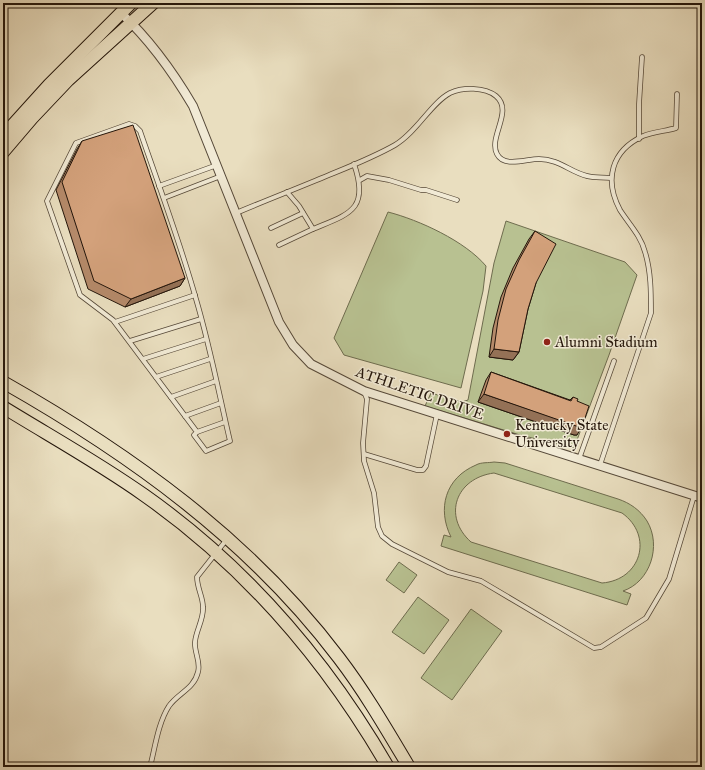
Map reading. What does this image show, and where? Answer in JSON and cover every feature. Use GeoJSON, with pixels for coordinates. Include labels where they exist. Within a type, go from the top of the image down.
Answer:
{"type":"FeatureCollection","features":[{"type":"Feature","properties":{"kind":"main road"},"geometry":{"type":"LineString","coordinates":[[3,136],[49,85],[131,3]]}},
{"type":"Feature","properties":{"kind":"main road"},"geometry":{"type":"LineString","coordinates":[[3,152],[32,118],[68,80],[153,3]]}},
{"type":"Feature","properties":{"kind":"main road"},"geometry":{"type":"LineString","coordinates":[[3,382],[139,467],[228,538],[284,592],[321,635],[372,705],[409,767]]}},
{"type":"Feature","properties":{"kind":"main road"},"geometry":{"type":"LineString","coordinates":[[3,407],[129,484],[175,518],[216,552],[265,599],[302,641],[354,711],[388,767]]}},
{"type":"Feature","properties":{"kind":"street","name":"ATHLETIC DRIVE"},"geometry":{"type":"LineString","coordinates":[[121,13],[132,23],[159,54],[176,77],[193,106],[279,322],[293,345],[311,364],[364,391],[702,498]]}},
{"type":"Feature","properties":{"kind":"lane"},"geometry":{"type":"LineString","coordinates":[[639,139],[639,104],[642,57]]}},
{"type":"Feature","properties":{"kind":"lane"},"geometry":{"type":"LineString","coordinates":[[236,213],[354,164],[404,138],[449,94],[469,89],[490,92],[500,101],[502,113],[495,147],[497,153],[504,160],[510,162],[522,160],[545,160],[561,164],[586,176],[611,178]]}},
{"type":"Feature","properties":{"kind":"lane"},"geometry":{"type":"LineString","coordinates":[[600,466],[651,313],[652,291],[645,252],[613,193],[611,178],[613,166],[620,154],[639,139],[676,128],[676,94]]}},
{"type":"Feature","properties":{"kind":"lane"},"geometry":{"type":"LineString","coordinates":[[198,432],[115,322],[80,295],[47,201],[76,143],[129,124],[135,126],[140,131],[164,198],[195,295],[230,441],[206,451],[194,435],[198,432],[225,422]]}},
{"type":"Feature","properties":{"kind":"lane"},"geometry":{"type":"LineString","coordinates":[[279,245],[346,216],[353,210],[357,200],[360,180],[354,164]]}},
{"type":"Feature","properties":{"kind":"lane"},"geometry":{"type":"LineString","coordinates":[[159,186],[217,165]]}},
{"type":"Feature","properties":{"kind":"lane"},"geometry":{"type":"LineString","coordinates":[[164,198],[222,176]]}},
{"type":"Feature","properties":{"kind":"lane"},"geometry":{"type":"LineString","coordinates":[[360,180],[367,176],[388,180],[457,200]]}},
{"type":"Feature","properties":{"kind":"lane"},"geometry":{"type":"LineString","coordinates":[[287,192],[313,229]]}},
{"type":"Feature","properties":{"kind":"lane"},"geometry":{"type":"LineString","coordinates":[[271,228],[303,213]]}},
{"type":"Feature","properties":{"kind":"lane"},"geometry":{"type":"LineString","coordinates":[[115,322],[195,295]]}},
{"type":"Feature","properties":{"kind":"lane"},"geometry":{"type":"LineString","coordinates":[[130,341],[201,319]]}},
{"type":"Feature","properties":{"kind":"lane"},"geometry":{"type":"LineString","coordinates":[[143,359],[206,339]]}},
{"type":"Feature","properties":{"kind":"lane"},"geometry":{"type":"LineString","coordinates":[[156,378],[210,359]]}},
{"type":"Feature","properties":{"kind":"lane"},"geometry":{"type":"LineString","coordinates":[[579,459],[614,361]]}},
{"type":"Feature","properties":{"kind":"lane"},"geometry":{"type":"LineString","coordinates":[[171,397],[216,381]]}},
{"type":"Feature","properties":{"kind":"lane"},"geometry":{"type":"LineString","coordinates":[[364,391],[367,399],[363,435],[364,454],[369,482],[374,493],[378,527],[382,536],[392,544],[448,572],[481,581],[594,648],[601,646],[646,618],[669,579],[694,495]]}},
{"type":"Feature","properties":{"kind":"lane"},"geometry":{"type":"LineString","coordinates":[[185,416],[221,403]]}},
{"type":"Feature","properties":{"kind":"lane"},"geometry":{"type":"LineString","coordinates":[[364,454],[417,470],[422,470],[426,466],[437,414]]}},
{"type":"Feature","properties":{"kind":"lane"},"geometry":{"type":"LineString","coordinates":[[150,767],[166,711],[195,681],[198,672],[199,665],[195,643],[203,616],[203,605],[197,585],[197,577],[228,538]]}},
{"type":"Feature","properties":{"kind":"green space"},"geometry":{"type":"Polygon","coordinates":[[[388,212],[413,220],[454,240],[466,248],[486,266],[483,291],[461,388],[344,355],[334,338],[388,212]]]}},
{"type":"Feature","properties":{"kind":"green space","name":"Alumni Stadium"},"geometry":{"type":"Polygon","coordinates":[[[506,221],[625,262],[637,275],[574,448],[520,435],[425,406],[431,393],[462,402],[468,400],[494,263],[506,221]]]}},
{"type":"Feature","properties":{"kind":"green space"},"geometry":{"type":"Polygon","coordinates":[[[494,462],[505,463],[618,499],[631,505],[641,513],[647,521],[651,531],[653,552],[651,562],[640,580],[623,591],[631,594],[627,605],[441,546],[444,535],[451,537],[445,516],[445,505],[451,486],[465,471],[478,464],[494,462]],[[494,473],[481,476],[470,482],[462,490],[457,500],[456,510],[457,521],[462,532],[471,542],[602,583],[615,580],[626,574],[634,566],[639,556],[640,544],[638,533],[632,522],[622,513],[494,473]]]}},
{"type":"Feature","properties":{"kind":"green space"},"geometry":{"type":"Polygon","coordinates":[[[399,562],[417,575],[404,593],[386,580],[399,562]]]}},
{"type":"Feature","properties":{"kind":"green space"},"geometry":{"type":"Polygon","coordinates":[[[418,597],[449,620],[424,654],[392,632],[418,597]]]}},
{"type":"Feature","properties":{"kind":"green space"},"geometry":{"type":"Polygon","coordinates":[[[471,609],[502,631],[452,700],[421,678],[471,609]]]}},
{"type":"Feature","properties":{"kind":"building"},"geometry":{"type":"Polygon","coordinates":[[[133,125],[185,278],[131,299],[94,281],[62,182],[82,141],[133,125]]]}},
{"type":"Feature","properties":{"kind":"building"},"geometry":{"type":"Polygon","coordinates":[[[535,231],[556,244],[536,283],[528,309],[519,352],[494,349],[498,320],[506,289],[519,260],[535,231]]]}},
{"type":"Feature","properties":{"kind":"building"},"geometry":{"type":"Polygon","coordinates":[[[491,372],[571,401],[573,397],[578,399],[577,401],[589,406],[582,427],[484,394],[491,372]]]}},
{"type":"Feature","properties":{"kind":"place","name":"Alumni Stadium"},"geometry":{"type":"Point","coordinates":[547,342]}},
{"type":"Feature","properties":{"kind":"place","name":"Kentucky State University"},"geometry":{"type":"Point","coordinates":[507,434]}}]}
